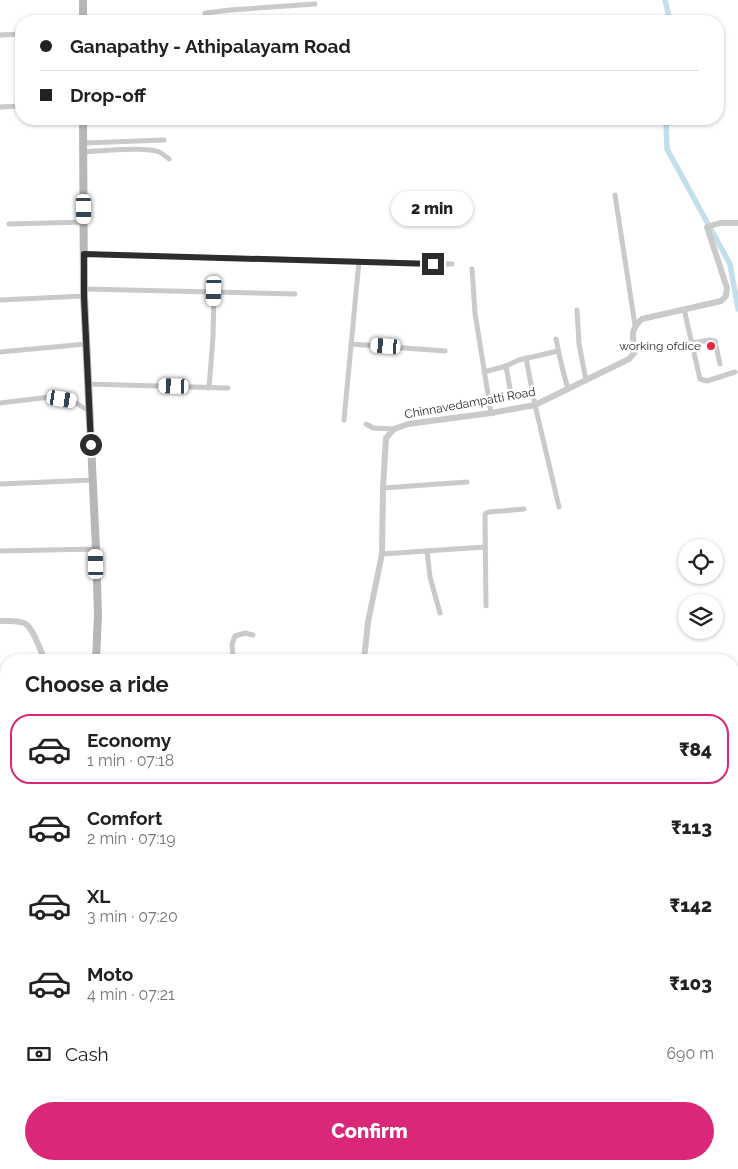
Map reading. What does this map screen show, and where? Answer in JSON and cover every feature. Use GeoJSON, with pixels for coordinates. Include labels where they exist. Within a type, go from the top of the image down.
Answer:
{"type":"FeatureCollection","features":[{"type":"Feature","properties":{"kind":"main road"},"geometry":{"type":"LineString","coordinates":[[83,0],[83,15]]}},
{"type":"Feature","properties":{"kind":"main road"},"geometry":{"type":"LineString","coordinates":[[83,125],[84,292],[96,549],[98,614],[96,654]]}},
{"type":"Feature","properties":{"kind":"street"},"geometry":{"type":"LineString","coordinates":[[205,15],[205,13],[230,10],[315,4]]}},
{"type":"Feature","properties":{"kind":"street"},"geometry":{"type":"LineString","coordinates":[[0,35],[15,34]]}},
{"type":"Feature","properties":{"kind":"street"},"geometry":{"type":"LineString","coordinates":[[0,107],[15,106]]}},
{"type":"Feature","properties":{"kind":"street"},"geometry":{"type":"LineString","coordinates":[[84,143],[164,140]]}},
{"type":"Feature","properties":{"kind":"street"},"geometry":{"type":"LineString","coordinates":[[84,152],[152,150],[159,152],[168,159]]}},
{"type":"Feature","properties":{"kind":"street"},"geometry":{"type":"LineString","coordinates":[[615,195],[635,325]]}},
{"type":"Feature","properties":{"kind":"street"},"geometry":{"type":"LineString","coordinates":[[9,224],[84,222]]}},
{"type":"Feature","properties":{"kind":"street"},"geometry":{"type":"LineString","coordinates":[[635,325],[642,319],[721,301],[726,296],[727,288],[708,227],[720,223],[738,224]]}},
{"type":"Feature","properties":{"kind":"street"},"geometry":{"type":"LineString","coordinates":[[84,254],[452,264]]}},
{"type":"Feature","properties":{"kind":"street"},"geometry":{"type":"LineString","coordinates":[[344,420],[358,261]]}},
{"type":"Feature","properties":{"kind":"street"},"geometry":{"type":"LineString","coordinates":[[472,269],[475,313],[490,413]]}},
{"type":"Feature","properties":{"kind":"street"},"geometry":{"type":"LineString","coordinates":[[209,388],[214,291]]}},
{"type":"Feature","properties":{"kind":"street"},"geometry":{"type":"LineString","coordinates":[[0,300],[84,292],[214,291],[295,294]]}},
{"type":"Feature","properties":{"kind":"street"},"geometry":{"type":"LineString","coordinates":[[684,309],[700,378],[707,381],[735,372]]}},
{"type":"Feature","properties":{"kind":"street"},"geometry":{"type":"LineString","coordinates":[[577,310],[579,344],[586,380]]}},
{"type":"Feature","properties":{"kind":"street","name":"Chinnavedampatti Road"},"geometry":{"type":"LineString","coordinates":[[365,654],[368,622],[382,554],[386,438],[394,429],[408,424],[490,413],[535,404],[629,359],[635,352],[632,334],[635,325]]}},
{"type":"Feature","properties":{"kind":"street"},"geometry":{"type":"LineString","coordinates":[[556,340],[568,388]]}},
{"type":"Feature","properties":{"kind":"street"},"geometry":{"type":"LineString","coordinates":[[692,343],[715,341],[720,364]]}},
{"type":"Feature","properties":{"kind":"street"},"geometry":{"type":"LineString","coordinates":[[0,352],[86,344]]}},
{"type":"Feature","properties":{"kind":"street"},"geometry":{"type":"LineString","coordinates":[[351,344],[445,351]]}},
{"type":"Feature","properties":{"kind":"street"},"geometry":{"type":"LineString","coordinates":[[484,372],[526,358],[558,351]]}},
{"type":"Feature","properties":{"kind":"street"},"geometry":{"type":"LineString","coordinates":[[526,358],[560,508]]}},
{"type":"Feature","properties":{"kind":"street"},"geometry":{"type":"LineString","coordinates":[[506,366],[510,389]]}},
{"type":"Feature","properties":{"kind":"street"},"geometry":{"type":"LineString","coordinates":[[88,384],[228,388]]}},
{"type":"Feature","properties":{"kind":"street"},"geometry":{"type":"LineString","coordinates":[[0,403],[50,397],[73,401],[89,411]]}},
{"type":"Feature","properties":{"kind":"street"},"geometry":{"type":"LineString","coordinates":[[366,424],[373,428],[394,429]]}},
{"type":"Feature","properties":{"kind":"street"},"geometry":{"type":"LineString","coordinates":[[0,484],[92,480]]}},
{"type":"Feature","properties":{"kind":"street"},"geometry":{"type":"LineString","coordinates":[[383,488],[467,482]]}},
{"type":"Feature","properties":{"kind":"street"},"geometry":{"type":"LineString","coordinates":[[486,606],[485,515],[486,513],[524,509]]}},
{"type":"Feature","properties":{"kind":"street"},"geometry":{"type":"LineString","coordinates":[[382,554],[485,547]]}},
{"type":"Feature","properties":{"kind":"street"},"geometry":{"type":"LineString","coordinates":[[0,550],[96,549]]}},
{"type":"Feature","properties":{"kind":"street"},"geometry":{"type":"LineString","coordinates":[[427,551],[430,577],[440,613]]}},
{"type":"Feature","properties":{"kind":"street"},"geometry":{"type":"LineString","coordinates":[[0,621],[25,623],[31,629],[41,654]]}},
{"type":"Feature","properties":{"kind":"street"},"geometry":{"type":"LineString","coordinates":[[233,654],[232,644],[235,636],[246,633],[254,634]]}},
{"type":"Feature","properties":{"kind":"waterway"},"geometry":{"type":"LineString","coordinates":[[665,0],[669,15]]}},
{"type":"Feature","properties":{"kind":"waterway"},"geometry":{"type":"LineString","coordinates":[[666,125],[667,149],[730,264],[738,309]]}},
{"type":"Feature","properties":{"kind":"place","name":"working ofdice"},"geometry":{"type":"Point","coordinates":[711,346]}},
{"type":"Feature","properties":{"kind":"route"},"geometry":{"type":"LineString","coordinates":[[91,445],[84,296],[84,254],[433,264]]}}]}
